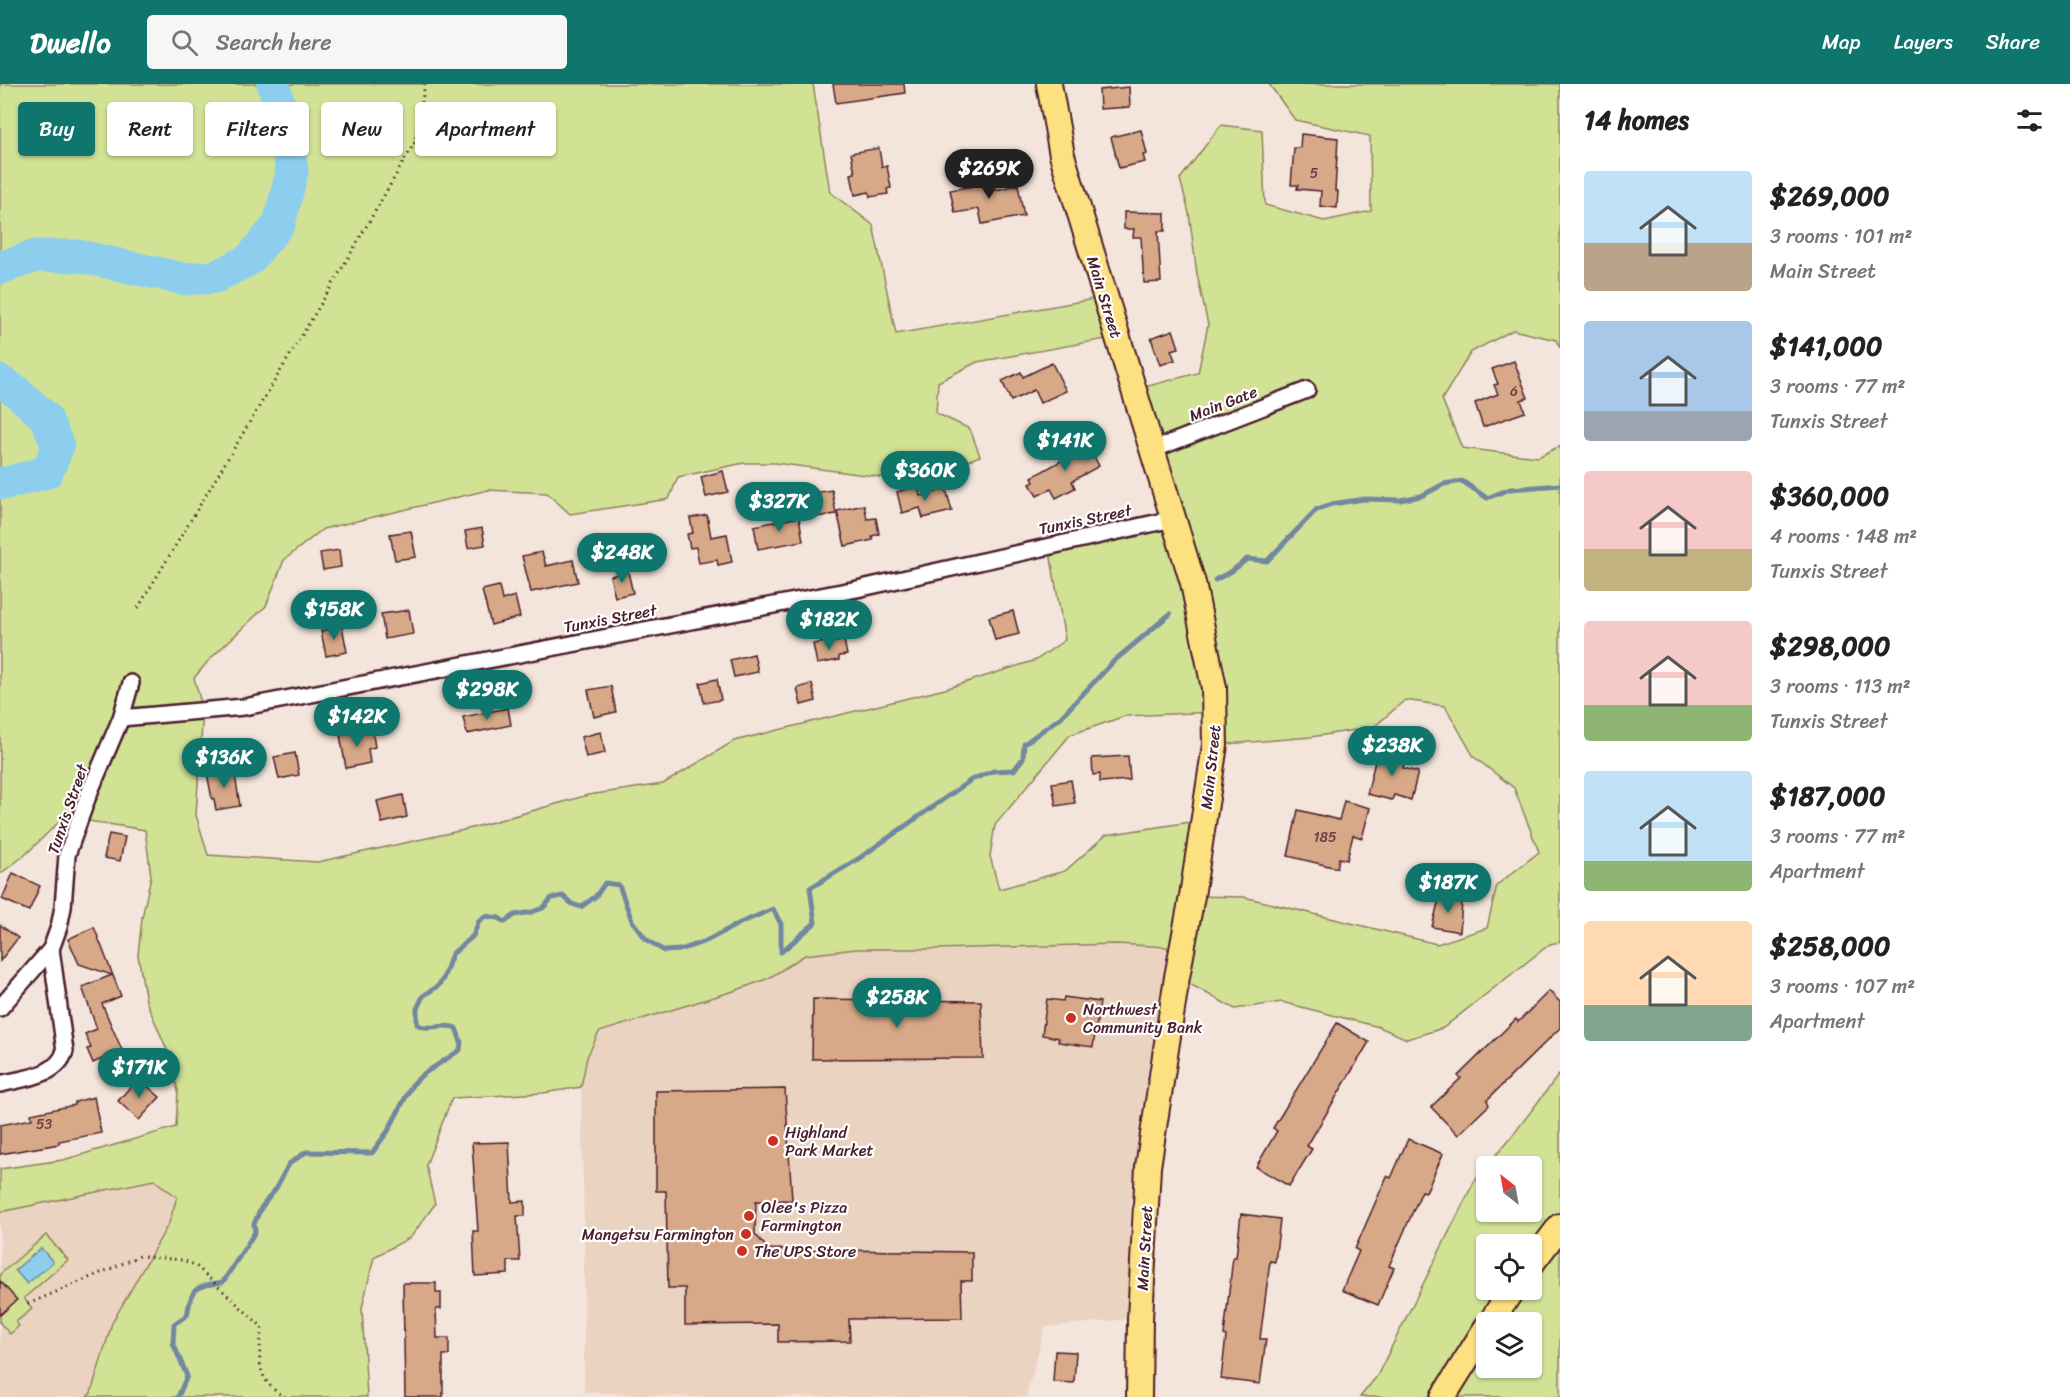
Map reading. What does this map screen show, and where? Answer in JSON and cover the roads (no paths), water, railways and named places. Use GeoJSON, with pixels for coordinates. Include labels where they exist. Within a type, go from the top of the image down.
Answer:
{"type":"FeatureCollection","features":[{"type":"Feature","properties":{"kind":"highway","name":"Main Street"},"geometry":{"type":"LineString","coordinates":[[1049,84],[1062,155],[1193,583],[1214,687],[1215,745],[1148,1167],[1140,1319],[1139,1397]]}},
{"type":"Feature","properties":{"kind":"highway"},"geometry":{"type":"LineString","coordinates":[[1542,1250],[1560,1226]]}},
{"type":"Feature","properties":{"kind":"highway"},"geometry":{"type":"LineString","coordinates":[[1443,1397],[1476,1344]]}},
{"type":"Feature","properties":{"kind":"street","name":"Main Gate"},"geometry":{"type":"LineString","coordinates":[[1152,450],[1307,390]]}},
{"type":"Feature","properties":{"kind":"street","name":"Tunxis Street"},"geometry":{"type":"LineString","coordinates":[[121,718],[244,707],[857,589],[1173,519]]}},
{"type":"Feature","properties":{"kind":"street","name":"Tunxis Street"},"geometry":{"type":"LineString","coordinates":[[0,1008],[51,949],[63,907],[68,855],[88,796],[121,718],[131,683]]}},
{"type":"Feature","properties":{"kind":"street","name":"Tunxis Street"},"geometry":{"type":"LineString","coordinates":[[0,1084],[50,1071],[62,1063],[65,1052],[64,1040],[51,949]]}},
{"type":"Feature","properties":{"kind":"water"},"geometry":{"type":"Polygon","coordinates":[[[41,1248],[53,1262],[27,1284],[15,1270],[41,1248]]]}},
{"type":"Feature","properties":{"kind":"waterway"},"geometry":{"type":"LineString","coordinates":[[0,268],[36,256],[79,256],[184,279],[215,277],[249,260],[279,224],[292,172],[284,118],[273,84]]}},
{"type":"Feature","properties":{"kind":"waterway"},"geometry":{"type":"LineString","coordinates":[[0,381],[16,391],[46,418],[58,446],[47,472],[0,483]]}},
{"type":"Feature","properties":{"kind":"waterway"},"geometry":{"type":"LineString","coordinates":[[1215,580],[1232,571],[1247,559],[1267,561],[1317,509],[1332,504],[1364,499],[1400,500],[1421,496],[1444,484],[1462,481],[1487,498],[1510,489],[1560,485]]}},
{"type":"Feature","properties":{"kind":"waterway"},"geometry":{"type":"LineString","coordinates":[[178,1397],[187,1376],[173,1343],[174,1324],[187,1315],[191,1298],[196,1290],[206,1285],[223,1282],[255,1232],[254,1224],[261,1208],[276,1188],[289,1164],[306,1152],[372,1153],[388,1131],[412,1085],[422,1075],[460,1050],[461,1042],[456,1028],[421,1026],[417,1024],[417,1009],[423,996],[438,986],[443,979],[452,954],[473,936],[479,921],[485,916],[499,918],[505,922],[515,915],[543,908],[552,898],[563,896],[572,904],[581,907],[596,896],[605,883],[619,885],[632,921],[646,939],[664,951],[680,950],[706,941],[773,909],[781,924],[781,952],[815,923],[810,888],[858,859],[971,780],[993,771],[1014,770],[1023,758],[1024,744],[1061,717],[1114,661],[1170,614]]}},
{"type":"Feature","properties":{"kind":"place","name":"Northwest Community Bank"},"geometry":{"type":"Point","coordinates":[1071,1018]}},
{"type":"Feature","properties":{"kind":"place","name":"Highland Park Market"},"geometry":{"type":"Point","coordinates":[773,1141]}},
{"type":"Feature","properties":{"kind":"place","name":"Olee's Pizza Farmington"},"geometry":{"type":"Point","coordinates":[749,1216]}},
{"type":"Feature","properties":{"kind":"place","name":"Mangetsu Farmington"},"geometry":{"type":"Point","coordinates":[746,1234]}},
{"type":"Feature","properties":{"kind":"place","name":"The UPS Store"},"geometry":{"type":"Point","coordinates":[742,1251]}}]}
